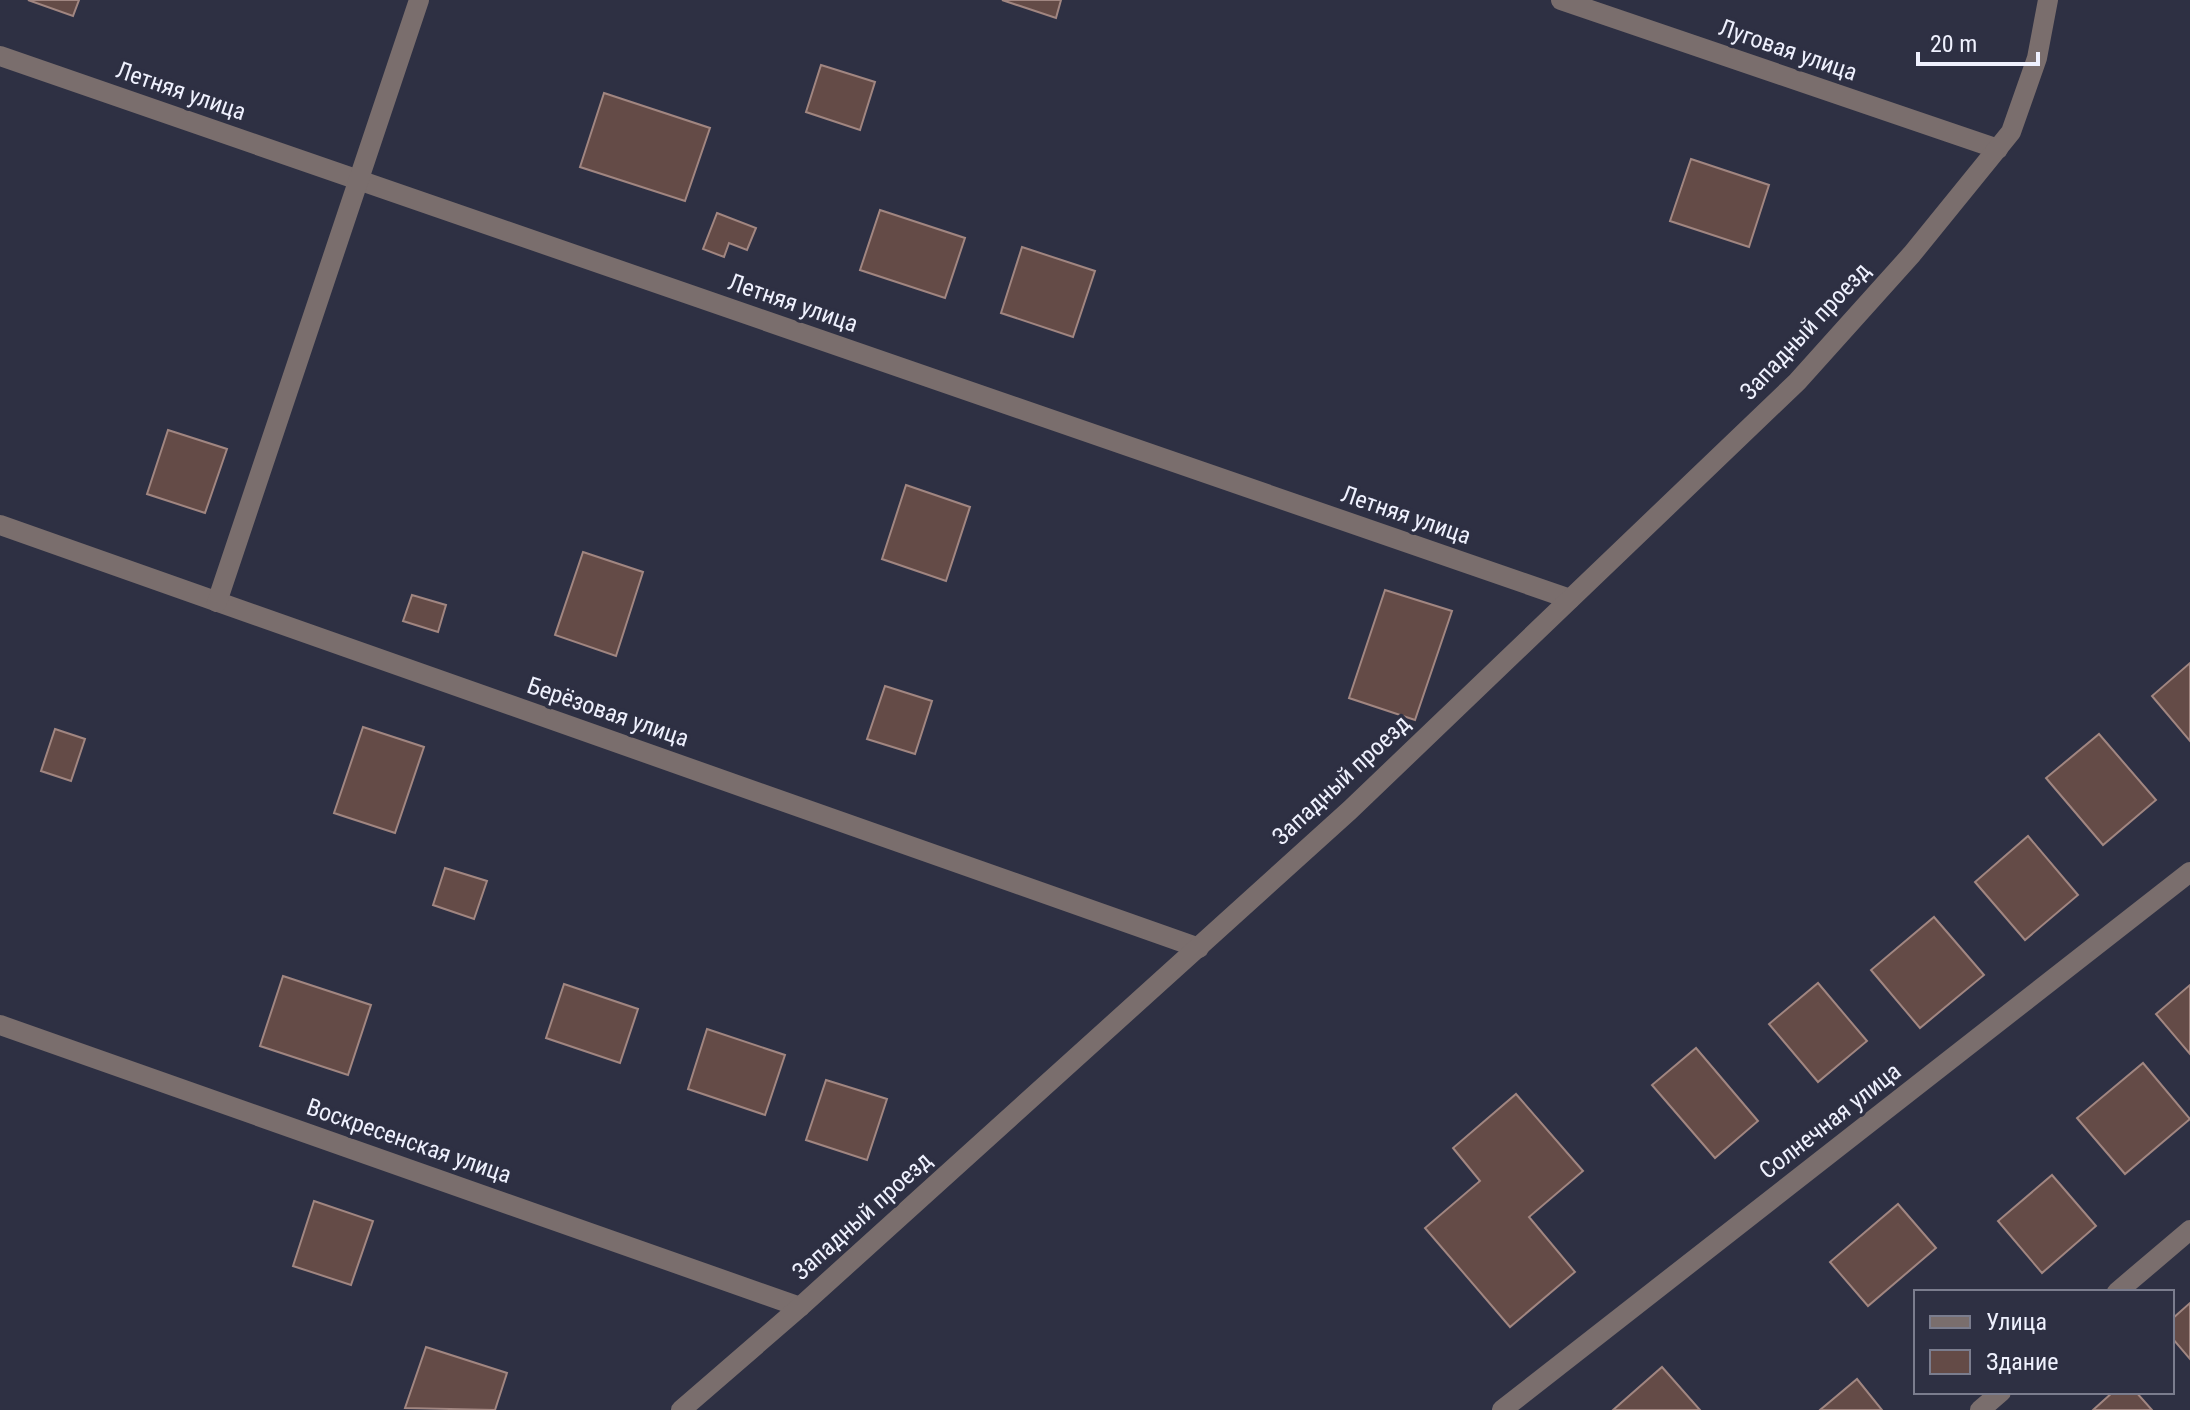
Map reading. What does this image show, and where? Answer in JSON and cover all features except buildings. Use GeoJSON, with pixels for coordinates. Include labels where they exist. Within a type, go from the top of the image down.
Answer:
{"type":"FeatureCollection","features":[{"type":"Feature","properties":{"kind":"street"},"geometry":{"type":"LineString","coordinates":[[217,602],[419,0]]}},
{"type":"Feature","properties":{"kind":"street","name":"Луговая улица"},"geometry":{"type":"LineString","coordinates":[[1561,0],[1998,149]]}},
{"type":"Feature","properties":{"kind":"street","name":"Западный проезд"},"geometry":{"type":"LineString","coordinates":[[681,1410],[800,1307],[1350,810],[1797,382],[1912,254],[2011,132],[2037,58],[2048,0]]}},
{"type":"Feature","properties":{"kind":"street","name":"Летняя улица"},"geometry":{"type":"LineString","coordinates":[[0,56],[1570,599]]}},
{"type":"Feature","properties":{"kind":"street","name":"Берёзовая улица"},"geometry":{"type":"LineString","coordinates":[[0,525],[1199,948]]}},
{"type":"Feature","properties":{"kind":"street","name":"Солнечная улица"},"geometry":{"type":"LineString","coordinates":[[1502,1410],[2190,872]]}},
{"type":"Feature","properties":{"kind":"street","name":"Воскресенская улица"},"geometry":{"type":"LineString","coordinates":[[0,1025],[800,1307]]}},
{"type":"Feature","properties":{"kind":"street"},"geometry":{"type":"LineString","coordinates":[[2119,1290],[2190,1230]]}},
{"type":"Feature","properties":{"kind":"street"},"geometry":{"type":"LineString","coordinates":[[1980,1410],[1999,1394]]}}]}
